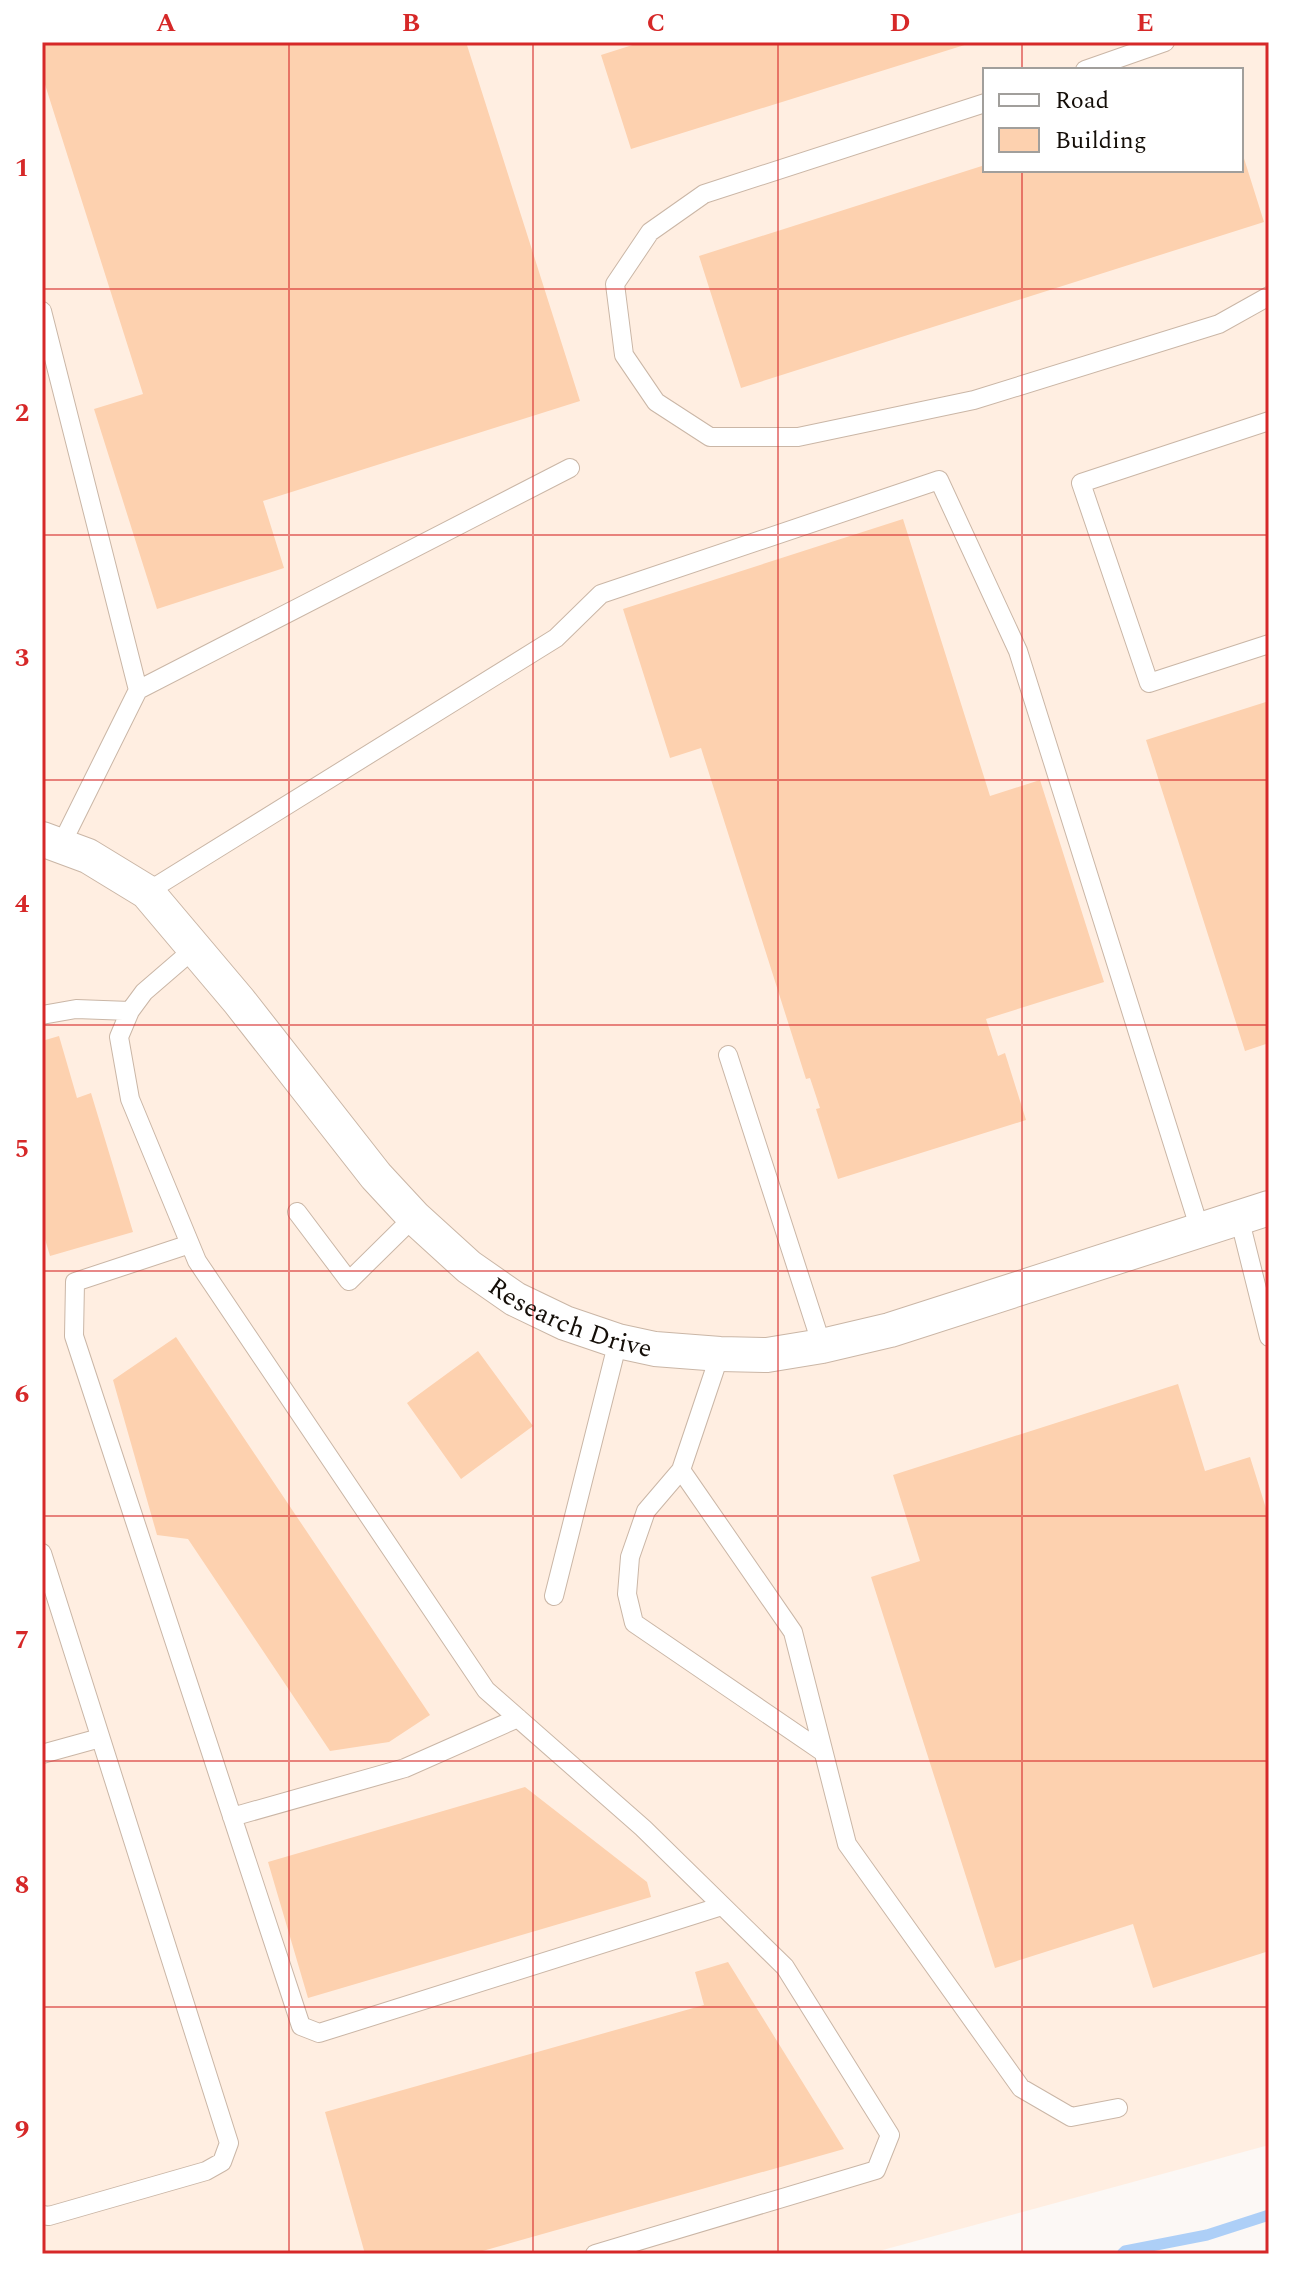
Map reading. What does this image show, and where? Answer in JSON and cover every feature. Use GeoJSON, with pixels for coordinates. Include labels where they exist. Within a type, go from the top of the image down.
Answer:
{"type":"FeatureCollection","features":[{"type":"Feature","properties":{"kind":"street","name":"Research Drive"},"geometry":{"type":"LineString","coordinates":[[52,842],[117,872],[147,892],[376,1176],[414,1217],[469,1267],[515,1299],[565,1323],[618,1341],[655,1349],[720,1354],[767,1355],[822,1346],[890,1330],[1254,1213]]}},
{"type":"Feature","properties":{"kind":"lane"},"geometry":{"type":"LineString","coordinates":[[1091,68],[1165,42]]}},
{"type":"Feature","properties":{"kind":"lane"},"geometry":{"type":"LineString","coordinates":[[983,104],[704,194],[650,232],[615,284],[624,355],[656,402],[710,437],[798,437],[974,400],[1219,324],[1269,296]]}},
{"type":"Feature","properties":{"kind":"lane"},"geometry":{"type":"LineString","coordinates":[[42,311],[138,690]]}},
{"type":"Feature","properties":{"kind":"lane"},"geometry":{"type":"LineString","coordinates":[[1269,421],[1081,483],[1149,683],[1269,644]]}},
{"type":"Feature","properties":{"kind":"lane"},"geometry":{"type":"LineString","coordinates":[[52,842],[138,690],[570,468]]}},
{"type":"Feature","properties":{"kind":"lane"},"geometry":{"type":"LineString","coordinates":[[147,892],[556,638],[601,594],[939,480],[1018,651],[1200,1230]]}},
{"type":"Feature","properties":{"kind":"lane"},"geometry":{"type":"LineString","coordinates":[[195,948],[144,992],[130,1011],[119,1037],[130,1099],[190,1244],[206,1274],[486,1690],[643,1828],[785,1967],[890,2135],[876,2170],[595,2254]]}},
{"type":"Feature","properties":{"kind":"lane"},"geometry":{"type":"LineString","coordinates":[[42,1015],[76,1009],[130,1011]]}},
{"type":"Feature","properties":{"kind":"lane"},"geometry":{"type":"LineString","coordinates":[[728,1055],[822,1346]]}},
{"type":"Feature","properties":{"kind":"lane"},"geometry":{"type":"LineString","coordinates":[[297,1212],[349,1281],[414,1217]]}},
{"type":"Feature","properties":{"kind":"lane"},"geometry":{"type":"LineString","coordinates":[[1254,1213],[1269,1337]]}},
{"type":"Feature","properties":{"kind":"lane"},"geometry":{"type":"LineString","coordinates":[[190,1244],[75,1282],[74,1336],[301,2026],[319,2033],[722,1906]]}},
{"type":"Feature","properties":{"kind":"lane"},"geometry":{"type":"LineString","coordinates":[[554,1596],[618,1341]]}},
{"type":"Feature","properties":{"kind":"lane"},"geometry":{"type":"LineString","coordinates":[[720,1354],[681,1470],[646,1511],[630,1557],[627,1594],[634,1623],[823,1752]]}},
{"type":"Feature","properties":{"kind":"lane"},"geometry":{"type":"LineString","coordinates":[[681,1470],[793,1632],[847,1844],[1021,2088],[1071,2117],[1118,2108]]}},
{"type":"Feature","properties":{"kind":"lane"},"geometry":{"type":"LineString","coordinates":[[42,1553],[45,1574],[229,2143],[222,2162],[206,2171],[49,2216],[42,2215]]}},
{"type":"Feature","properties":{"kind":"lane"},"geometry":{"type":"LineString","coordinates":[[232,1817],[405,1768],[518,1718]]}},
{"type":"Feature","properties":{"kind":"lane"},"geometry":{"type":"LineString","coordinates":[[42,1754],[100,1738]]}},
{"type":"Feature","properties":{"kind":"shaded area"},"geometry":{"type":"Polygon","coordinates":[[[42,42],[1269,42],[1269,2145],[868,2254],[42,2254],[42,42]]]}},
{"type":"Feature","properties":{"kind":"building"},"geometry":{"type":"Polygon","coordinates":[[[42,42],[466,42],[580,401],[263,501],[284,568],[157,609],[94,409],[143,394],[42,75],[42,42]]]}},
{"type":"Feature","properties":{"kind":"building"},"geometry":{"type":"Polygon","coordinates":[[[642,42],[971,43],[631,149],[601,55],[642,42]]]}},
{"type":"Feature","properties":{"kind":"building"},"geometry":{"type":"Polygon","coordinates":[[[1243,155],[1264,222],[741,388],[699,256],[983,166],[983,172],[1243,172],[1243,155]]]}},
{"type":"Feature","properties":{"kind":"building"},"geometry":{"type":"Polygon","coordinates":[[[903,519],[990,796],[1040,780],[1104,982],[986,1019],[998,1056],[1005,1053],[1026,1120],[838,1179],[816,1109],[820,1108],[810,1078],[806,1079],[701,748],[670,758],[623,609],[903,519]]]}},
{"type":"Feature","properties":{"kind":"building"},"geometry":{"type":"Polygon","coordinates":[[[1269,701],[1269,1043],[1245,1051],[1146,740],[1269,701]]]}},
{"type":"Feature","properties":{"kind":"building"},"geometry":{"type":"Polygon","coordinates":[[[59,1036],[77,1098],[91,1093],[133,1232],[50,1256],[42,1229],[42,1041],[59,1036]]]}},
{"type":"Feature","properties":{"kind":"building"},"geometry":{"type":"Polygon","coordinates":[[[176,1337],[430,1715],[389,1742],[330,1751],[188,1539],[157,1535],[113,1380],[176,1337]]]}},
{"type":"Feature","properties":{"kind":"building"},"geometry":{"type":"Polygon","coordinates":[[[478,1351],[533,1426],[461,1479],[407,1403],[478,1351]]]}},
{"type":"Feature","properties":{"kind":"building"},"geometry":{"type":"Polygon","coordinates":[[[1178,1384],[1205,1471],[1250,1457],[1269,1518],[1269,1951],[1153,1988],[1133,1924],[995,1968],[871,1577],[920,1561],[893,1475],[1178,1384]]]}},
{"type":"Feature","properties":{"kind":"building"},"geometry":{"type":"Polygon","coordinates":[[[525,1787],[647,1882],[651,1897],[308,1998],[268,1862],[525,1787]]]}},
{"type":"Feature","properties":{"kind":"building"},"geometry":{"type":"Polygon","coordinates":[[[728,1962],[844,2149],[472,2254],[365,2254],[325,2112],[704,2005],[695,1972],[728,1962]]]}},
{"type":"Feature","properties":{"kind":"waterway"},"geometry":{"type":"LineString","coordinates":[[1122,2254],[1207,2235],[1269,2215]]}}]}
